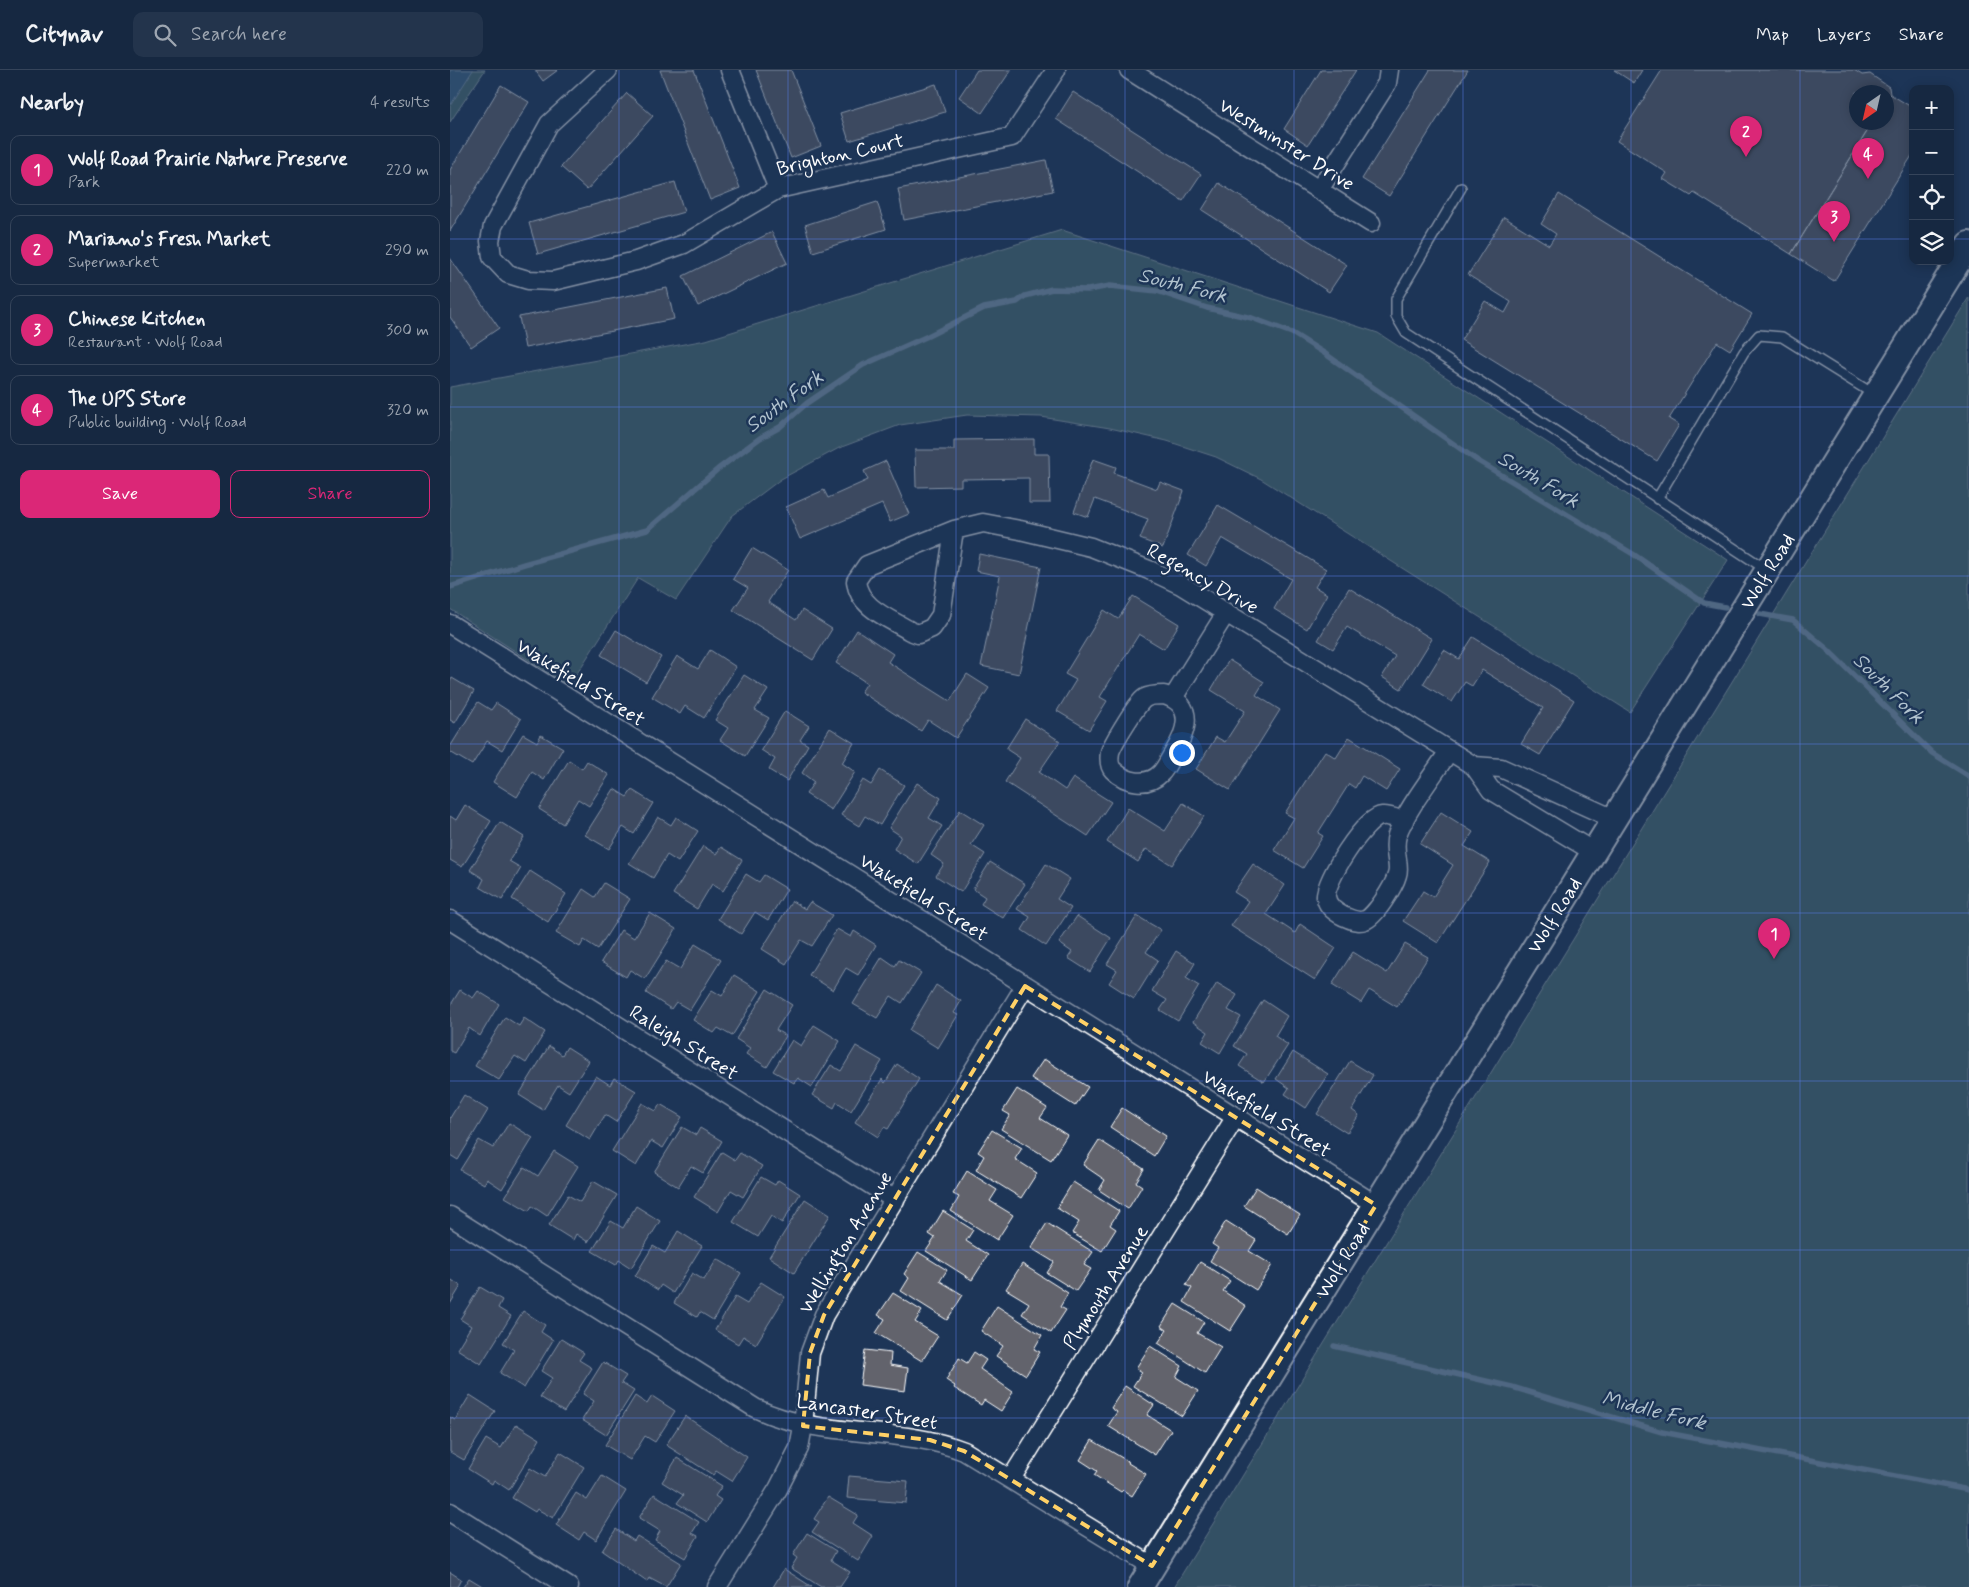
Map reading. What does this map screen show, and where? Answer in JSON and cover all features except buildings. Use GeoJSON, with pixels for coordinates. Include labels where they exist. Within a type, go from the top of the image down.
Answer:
{"type":"FeatureCollection","features":[{"type":"Feature","properties":{"kind":"main road","name":"Wolf Road"},"geometry":{"type":"LineString","coordinates":[[1140,1587],[1969,244]]}},
{"type":"Feature","properties":{"kind":"street","name":"Brighton Court"},"geometry":{"type":"LineString","coordinates":[[608,70],[550,124],[493,226],[490,241],[492,257],[508,274],[528,280],[553,281],[636,261],[684,244],[778,189],[1012,137],[1056,70]]}},
{"type":"Feature","properties":{"kind":"street"},"geometry":{"type":"LineString","coordinates":[[730,70],[778,189]]}},
{"type":"Feature","properties":{"kind":"street","name":"Westminster Drive"},"geometry":{"type":"LineString","coordinates":[[1129,70],[1371,223]]}},
{"type":"Feature","properties":{"kind":"street"},"geometry":{"type":"LineString","coordinates":[[1319,190],[1387,82],[1389,70]]}},
{"type":"Feature","properties":{"kind":"street","name":"Regency Drive"},"geometry":{"type":"LineString","coordinates":[[954,530],[941,615],[932,628],[918,634],[868,605],[857,590],[856,581],[859,573],[867,565],[954,530],[983,524],[1060,538],[1091,548],[1181,585],[1474,766],[1491,790],[1594,852]]}},
{"type":"Feature","properties":{"kind":"street"},"geometry":{"type":"LineString","coordinates":[[1173,698],[1226,613]]}},
{"type":"Feature","properties":{"kind":"street","name":"Wakefield Street"},"geometry":{"type":"LineString","coordinates":[[450,624],[1376,1206]]}},
{"type":"Feature","properties":{"kind":"street"},"geometry":{"type":"LineString","coordinates":[[1164,695],[1173,698],[1180,705],[1186,721],[1183,737],[1160,774],[1145,782],[1126,779],[1112,768],[1109,760],[1111,750],[1139,704],[1145,698],[1164,695]]}},
{"type":"Feature","properties":{"kind":"street"},"geometry":{"type":"LineString","coordinates":[[1404,822],[1382,816],[1374,818],[1360,832],[1327,885],[1326,900],[1331,909],[1352,920],[1361,921],[1375,914],[1397,876],[1398,868],[1394,852],[1398,833],[1450,751]]}},
{"type":"Feature","properties":{"kind":"street","name":"Regency Drive"},"geometry":{"type":"LineString","coordinates":[[1474,766],[1501,768],[1614,819]]}},
{"type":"Feature","properties":{"kind":"street","name":"Raleigh Street"},"geometry":{"type":"LineString","coordinates":[[450,920],[895,1200]]}},
{"type":"Feature","properties":{"kind":"street","name":"Wellington Avenue"},"geometry":{"type":"LineString","coordinates":[[717,1587],[790,1469],[799,1448],[810,1353],[816,1334],[834,1297],[1025,986]]}},
{"type":"Feature","properties":{"kind":"street","name":"Plymouth Avenue"},"geometry":{"type":"LineString","coordinates":[[1011,1479],[1235,1118]]}},
{"type":"Feature","properties":{"kind":"street","name":"Lancaster Street"},"geometry":{"type":"LineString","coordinates":[[450,1216],[755,1408],[803,1426],[930,1440],[964,1452],[1152,1566]]}},
{"type":"Feature","properties":{"kind":"street"},"geometry":{"type":"LineString","coordinates":[[450,1512],[569,1587]]}},
{"type":"Feature","properties":{"kind":"lane"},"geometry":{"type":"LineString","coordinates":[[1461,188],[1396,299],[1396,316],[1406,333],[1767,570]]}},
{"type":"Feature","properties":{"kind":"lane"},"geometry":{"type":"LineString","coordinates":[[1657,499],[1744,352],[1759,336],[1782,337],[1875,395]]}},
{"type":"Feature","properties":{"kind":"highlighted area"},"geometry":{"type":"Polygon","coordinates":[[[1025,986],[1376,1205],[1152,1566],[964,1451],[930,1440],[803,1426],[810,1353],[824,1315],[1025,986]]]}},
{"type":"Feature","properties":{"kind":"green space"},"geometry":{"type":"Polygon","coordinates":[[[450,70],[485,70],[450,122],[450,70]]]}},
{"type":"Feature","properties":{"kind":"green space"},"geometry":{"type":"Polygon","coordinates":[[[1062,230],[1378,333],[1728,560],[1630,712],[1261,479],[1216,457],[1167,441],[1110,428],[1041,417],[967,415],[900,425],[839,448],[781,479],[732,516],[676,600],[638,578],[569,686],[450,609],[450,387],[706,340],[1062,230]]]}},
{"type":"Feature","properties":{"kind":"green space"},"geometry":{"type":"Polygon","coordinates":[[[1969,297],[1969,1587],[1174,1587],[1969,297]]]}},
{"type":"Feature","properties":{"kind":"water"},"geometry":{"type":"Polygon","coordinates":[[[450,70],[473,70],[450,106],[450,70]]]}},
{"type":"Feature","properties":{"kind":"waterway","name":"South Fork"},"geometry":{"type":"LineString","coordinates":[[450,587],[524,564],[647,530],[718,469],[760,438],[780,427],[807,403],[863,365],[984,308],[1017,302],[1025,296],[1052,289],[1088,290],[1110,286],[1157,291],[1207,308],[1252,318],[1292,333],[1324,353],[1478,461],[1633,554],[1704,603],[1725,607]]}},
{"type":"Feature","properties":{"kind":"waterway","name":"South Fork"},"geometry":{"type":"LineString","coordinates":[[1760,614],[1793,620],[1827,649],[1932,753],[1969,776]]}},
{"type":"Feature","properties":{"kind":"waterway","name":"Middle Fork"},"geometry":{"type":"LineString","coordinates":[[1334,1346],[1512,1387],[1662,1432],[1969,1490]]}},
{"type":"Feature","properties":{"kind":"place","name":"Mariano's Fresh Market"},"geometry":{"type":"Point","coordinates":[1746,157]}},
{"type":"Feature","properties":{"kind":"place","name":"The UPS Store"},"geometry":{"type":"Point","coordinates":[1868,179]}},
{"type":"Feature","properties":{"kind":"place","name":"Chinese Kitchen"},"geometry":{"type":"Point","coordinates":[1834,242]}},
{"type":"Feature","properties":{"kind":"place","name":"Wolf Road Prairie Nature Preserve"},"geometry":{"type":"Point","coordinates":[1774,959]}}]}
